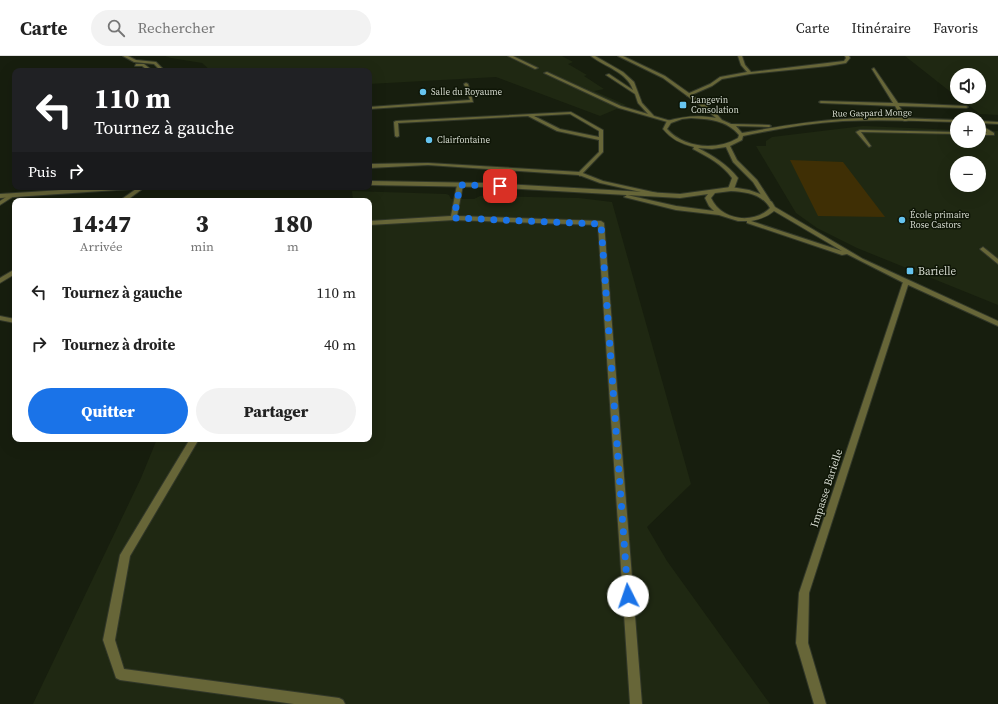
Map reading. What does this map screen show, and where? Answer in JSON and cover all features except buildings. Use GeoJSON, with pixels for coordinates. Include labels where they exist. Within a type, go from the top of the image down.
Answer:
{"type":"FeatureCollection","features":[{"type":"Feature","properties":{"kind":"street"},"geometry":{"type":"LineString","coordinates":[[125,56],[135,61],[155,63],[160,68]]}},
{"type":"Feature","properties":{"kind":"street"},"geometry":{"type":"LineString","coordinates":[[510,56],[536,68]]}},
{"type":"Feature","properties":{"kind":"street"},"geometry":{"type":"LineString","coordinates":[[593,56],[628,78],[633,83],[640,103],[652,117]]}},
{"type":"Feature","properties":{"kind":"street"},"geometry":{"type":"LineString","coordinates":[[621,56],[664,77],[721,121]]}},
{"type":"Feature","properties":{"kind":"street"},"geometry":{"type":"LineString","coordinates":[[740,56],[743,65],[750,73]]}},
{"type":"Feature","properties":{"kind":"street"},"geometry":{"type":"LineString","coordinates":[[689,96],[721,78],[750,73],[828,65],[845,62],[848,56]]}},
{"type":"Feature","properties":{"kind":"street"},"geometry":{"type":"LineString","coordinates":[[136,65],[143,65],[147,68]]}},
{"type":"Feature","properties":{"kind":"street"},"geometry":{"type":"LineString","coordinates":[[874,69],[906,120]]}},
{"type":"Feature","properties":{"kind":"street"},"geometry":{"type":"LineString","coordinates":[[546,73],[620,107],[669,122],[681,118],[691,117],[721,121],[731,125],[738,130],[741,135],[740,139],[728,146],[703,147],[687,144]]}},
{"type":"Feature","properties":{"kind":"street"},"geometry":{"type":"LineString","coordinates":[[608,75],[637,95]]}},
{"type":"Feature","properties":{"kind":"street"},"geometry":{"type":"LineString","coordinates":[[372,108],[472,101],[466,84]]}},
{"type":"Feature","properties":{"kind":"street"},"geometry":{"type":"LineString","coordinates":[[689,96],[696,108],[691,117]]}},
{"type":"Feature","properties":{"kind":"street"},"geometry":{"type":"LineString","coordinates":[[821,102],[966,107]]}},
{"type":"Feature","properties":{"kind":"street"},"geometry":{"type":"LineString","coordinates":[[398,136],[396,122],[571,113],[601,130],[600,152],[580,174]]}},
{"type":"Feature","properties":{"kind":"street"},"geometry":{"type":"LineString","coordinates":[[530,115],[559,130],[600,140]]}},
{"type":"Feature","properties":{"kind":"street","name":"Rue Gaspard Monge"},"geometry":{"type":"LineString","coordinates":[[741,135],[788,126],[856,120],[950,122]]}},
{"type":"Feature","properties":{"kind":"street"},"geometry":{"type":"LineString","coordinates":[[669,122],[665,129],[668,135],[722,164],[731,172],[735,178],[731,189]]}},
{"type":"Feature","properties":{"kind":"street"},"geometry":{"type":"LineString","coordinates":[[986,124],[998,123]]}},
{"type":"Feature","properties":{"kind":"street","name":"Rue Gaspard Monge"},"geometry":{"type":"LineString","coordinates":[[731,125],[788,126]]}},
{"type":"Feature","properties":{"kind":"street"},"geometry":{"type":"LineString","coordinates":[[986,129],[995,135]]}},
{"type":"Feature","properties":{"kind":"street"},"geometry":{"type":"LineString","coordinates":[[870,146],[858,132],[950,134]]}},
{"type":"Feature","properties":{"kind":"street"},"geometry":{"type":"LineString","coordinates":[[728,146],[735,161],[755,181],[773,208],[862,260],[998,324]]}},
{"type":"Feature","properties":{"kind":"street"},"geometry":{"type":"LineString","coordinates":[[372,166],[436,165],[580,174],[602,182],[661,195]]}},
{"type":"Feature","properties":{"kind":"street"},"geometry":{"type":"LineString","coordinates":[[372,183],[604,191],[680,196],[731,189],[751,192],[767,200]]}},
{"type":"Feature","properties":{"kind":"street"},"geometry":{"type":"LineString","coordinates":[[454,218],[460,185]]}},
{"type":"Feature","properties":{"kind":"street"},"geometry":{"type":"LineString","coordinates":[[0,196],[92,190]]}},
{"type":"Feature","properties":{"kind":"street"},"geometry":{"type":"LineString","coordinates":[[126,198],[138,190]]}},
{"type":"Feature","properties":{"kind":"street"},"geometry":{"type":"LineString","coordinates":[[604,191],[676,208],[719,213],[862,260]]}},
{"type":"Feature","properties":{"kind":"street"},"geometry":{"type":"LineString","coordinates":[[713,192],[708,198],[710,206],[719,213]]}},
{"type":"Feature","properties":{"kind":"street"},"geometry":{"type":"LineString","coordinates":[[0,203],[11,196]]}},
{"type":"Feature","properties":{"kind":"street"},"geometry":{"type":"LineString","coordinates":[[741,219],[757,219],[768,215],[773,208]]}},
{"type":"Feature","properties":{"kind":"street"},"geometry":{"type":"LineString","coordinates":[[372,223],[454,218],[601,224],[636,704]]}},
{"type":"Feature","properties":{"kind":"street"},"geometry":{"type":"LineString","coordinates":[[983,249],[998,262]]}},
{"type":"Feature","properties":{"kind":"street"},"geometry":{"type":"LineString","coordinates":[[0,281],[12,273]]}},
{"type":"Feature","properties":{"kind":"street","name":"Impasse Barielle"},"geometry":{"type":"LineString","coordinates":[[820,704],[802,643],[804,593],[906,282]]}},
{"type":"Feature","properties":{"kind":"street"},"geometry":{"type":"LineString","coordinates":[[0,318],[12,320]]}},
{"type":"Feature","properties":{"kind":"street"},"geometry":{"type":"LineString","coordinates":[[193,442],[125,555],[109,640],[120,674],[339,704]]}},
{"type":"Feature","properties":{"kind":"shaded area"},"geometry":{"type":"Polygon","coordinates":[[[165,56],[562,56],[573,62],[568,64],[587,75],[584,76],[604,89],[594,91],[626,105],[600,116],[496,77],[372,84],[372,68],[208,68],[202,63],[165,56]]]}},
{"type":"Feature","properties":{"kind":"shaded area"},"geometry":{"type":"Polygon","coordinates":[[[905,56],[998,56],[998,115],[986,114],[986,112],[977,112],[967,104],[986,104],[986,68],[950,68],[950,91],[905,56]]]}},
{"type":"Feature","properties":{"kind":"shaded area","name":"École primaire Rose Castors"},"geometry":{"type":"Polygon","coordinates":[[[863,126],[950,130],[950,148],[986,148],[986,131],[998,131],[998,305],[857,248],[817,228],[796,213],[756,146],[766,146],[766,141],[772,137],[863,126]]]}},
{"type":"Feature","properties":{"kind":"shaded area"},"geometry":{"type":"Polygon","coordinates":[[[790,160],[843,162],[885,217],[818,216],[790,160]]]}},
{"type":"Feature","properties":{"kind":"shaded area"},"geometry":{"type":"Polygon","coordinates":[[[352,191],[446,194],[449,195],[451,199],[474,199],[480,196],[579,198],[612,202],[691,484],[647,527],[667,561],[770,704],[33,704],[141,478],[156,442],[372,442],[372,198],[353,198],[352,191]]]}},
{"type":"Feature","properties":{"kind":"place","name":"Salle du Royaume"},"geometry":{"type":"Point","coordinates":[423,92]}},
{"type":"Feature","properties":{"kind":"place","name":"Langevin Consolation"},"geometry":{"type":"Point","coordinates":[683,105]}},
{"type":"Feature","properties":{"kind":"place","name":"Clairfontaine"},"geometry":{"type":"Point","coordinates":[429,140]}},
{"type":"Feature","properties":{"kind":"place","name":"École primaire Rose Castors"},"geometry":{"type":"Point","coordinates":[902,220]}},
{"type":"Feature","properties":{"kind":"place","name":"Barielle"},"geometry":{"type":"Point","coordinates":[910,271]}},
{"type":"Feature","properties":{"kind":"route"},"geometry":{"type":"LineString","coordinates":[[500,186],[460,185],[454,218],[601,224],[628,596]]}}]}
